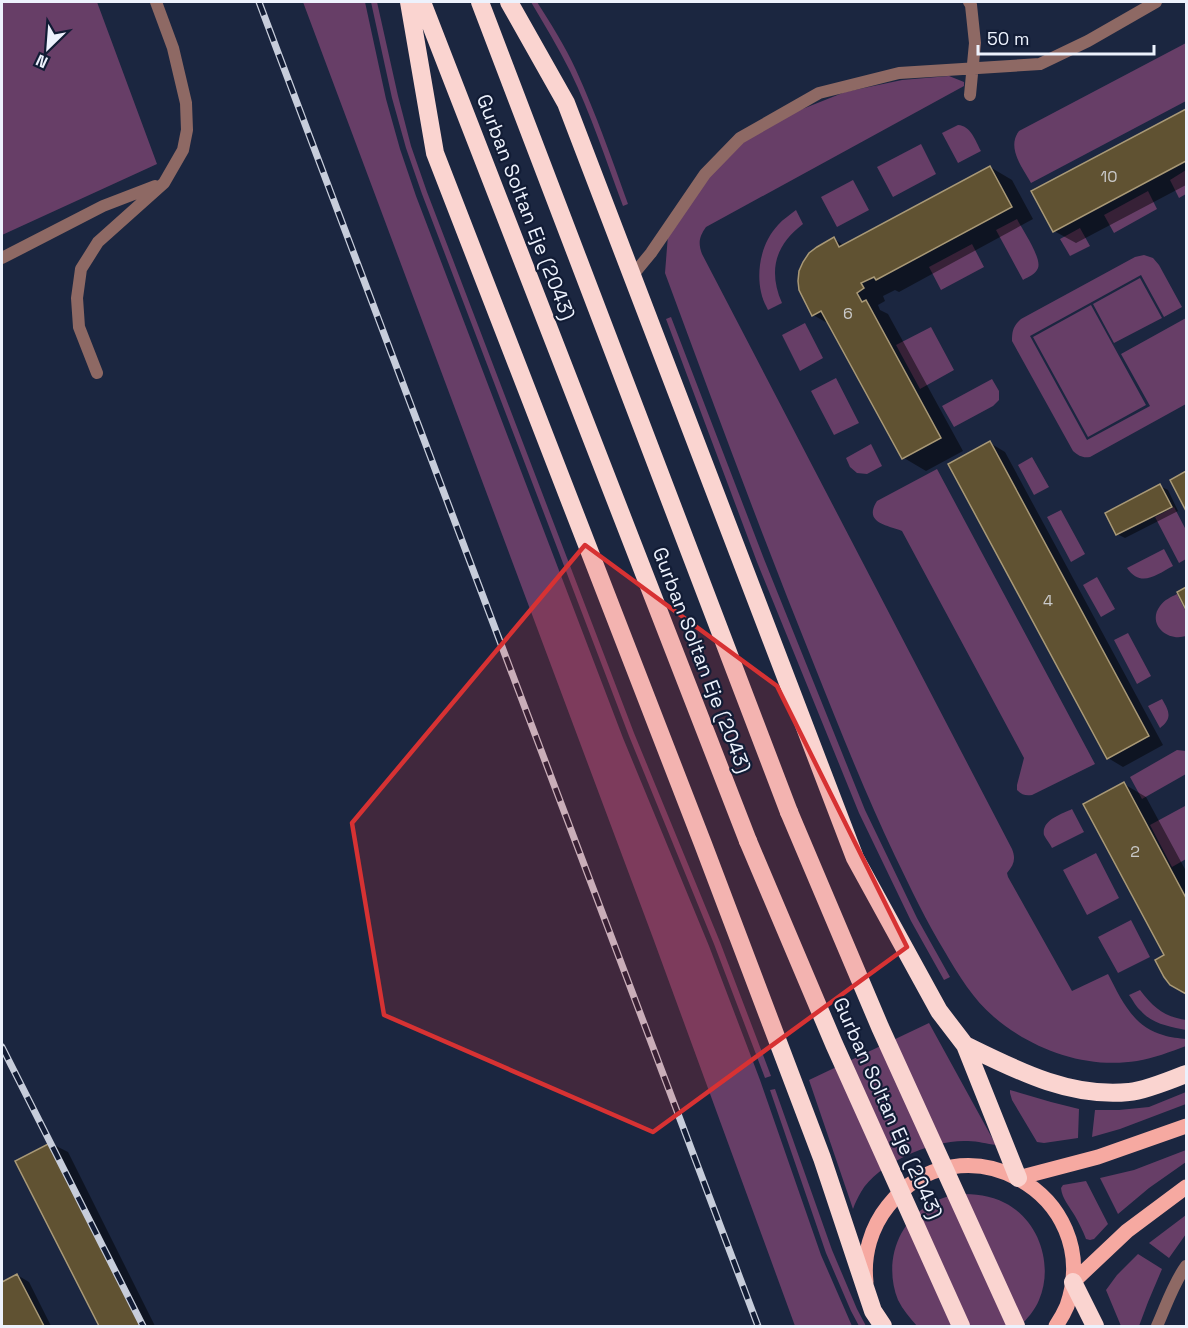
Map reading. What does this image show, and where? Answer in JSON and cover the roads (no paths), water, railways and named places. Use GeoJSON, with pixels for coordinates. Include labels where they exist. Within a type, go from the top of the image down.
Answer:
{"type":"FeatureCollection","features":[{"type":"Feature","properties":{"kind":"highway"},"geometry":{"type":"LineString","coordinates":[[409,2],[435,153],[819,1148],[880,1321]]}},
{"type":"Feature","properties":{"kind":"highway","name":"Gurban Soltan Eje (2043)"},"geometry":{"type":"LineString","coordinates":[[422,2],[748,841],[834,1044],[961,1326]]}},
{"type":"Feature","properties":{"kind":"highway","name":"Gurban Soltan Eje (2043)"},"geometry":{"type":"LineString","coordinates":[[480,2],[789,812],[880,1027],[1016,1326]]}},
{"type":"Feature","properties":{"kind":"highway"},"geometry":{"type":"LineString","coordinates":[[508,2],[566,103],[855,858],[939,1011],[964,1046],[1018,1178]]}},
{"type":"Feature","properties":{"kind":"highway"},"geometry":{"type":"LineString","coordinates":[[964,1046],[1024,1073],[1057,1085],[1089,1092],[1130,1092],[1186,1074]]}},
{"type":"Feature","properties":{"kind":"highway"},"geometry":{"type":"LineString","coordinates":[[1073,1282],[1095,1326]]}},
{"type":"Feature","properties":{"kind":"main road"},"geometry":{"type":"LineString","coordinates":[[1018,1178],[1098,1157],[1186,1126]]}},
{"type":"Feature","properties":{"kind":"main road"},"geometry":{"type":"LineString","coordinates":[[880,1321],[865,1280],[867,1248],[878,1218],[898,1193],[925,1175],[956,1166],[988,1167],[1018,1178],[1039,1191],[1055,1210],[1067,1232],[1073,1257],[1073,1282],[1066,1308],[1056,1326]]}},
{"type":"Feature","properties":{"kind":"main road"},"geometry":{"type":"LineString","coordinates":[[1073,1282],[1127,1231],[1186,1187]]}},
{"type":"Feature","properties":{"kind":"street"},"geometry":{"type":"LineString","coordinates":[[98,373],[79,327],[76,298],[81,269],[98,242],[164,183],[183,150],[187,129],[186,104],[173,48],[156,2]]}},
{"type":"Feature","properties":{"kind":"street"},"geometry":{"type":"LineString","coordinates":[[969,2],[975,43],[970,95]]}},
{"type":"Feature","properties":{"kind":"street"},"geometry":{"type":"LineString","coordinates":[[632,276],[651,253],[705,174],[741,138],[819,93],[899,74],[1040,64],[1156,2]]}},
{"type":"Feature","properties":{"kind":"street"},"geometry":{"type":"LineString","coordinates":[[2,258],[102,206],[164,183]]}},
{"type":"Feature","properties":{"kind":"street"},"geometry":{"type":"LineString","coordinates":[[1157,1326],[1168,1299],[1186,1266]]}},
{"type":"Feature","properties":{"kind":"railway"},"geometry":{"type":"LineString","coordinates":[[259,2],[758,1326]]}},
{"type":"Feature","properties":{"kind":"railway"},"geometry":{"type":"LineString","coordinates":[[2,1047],[143,1326]]}}]}
